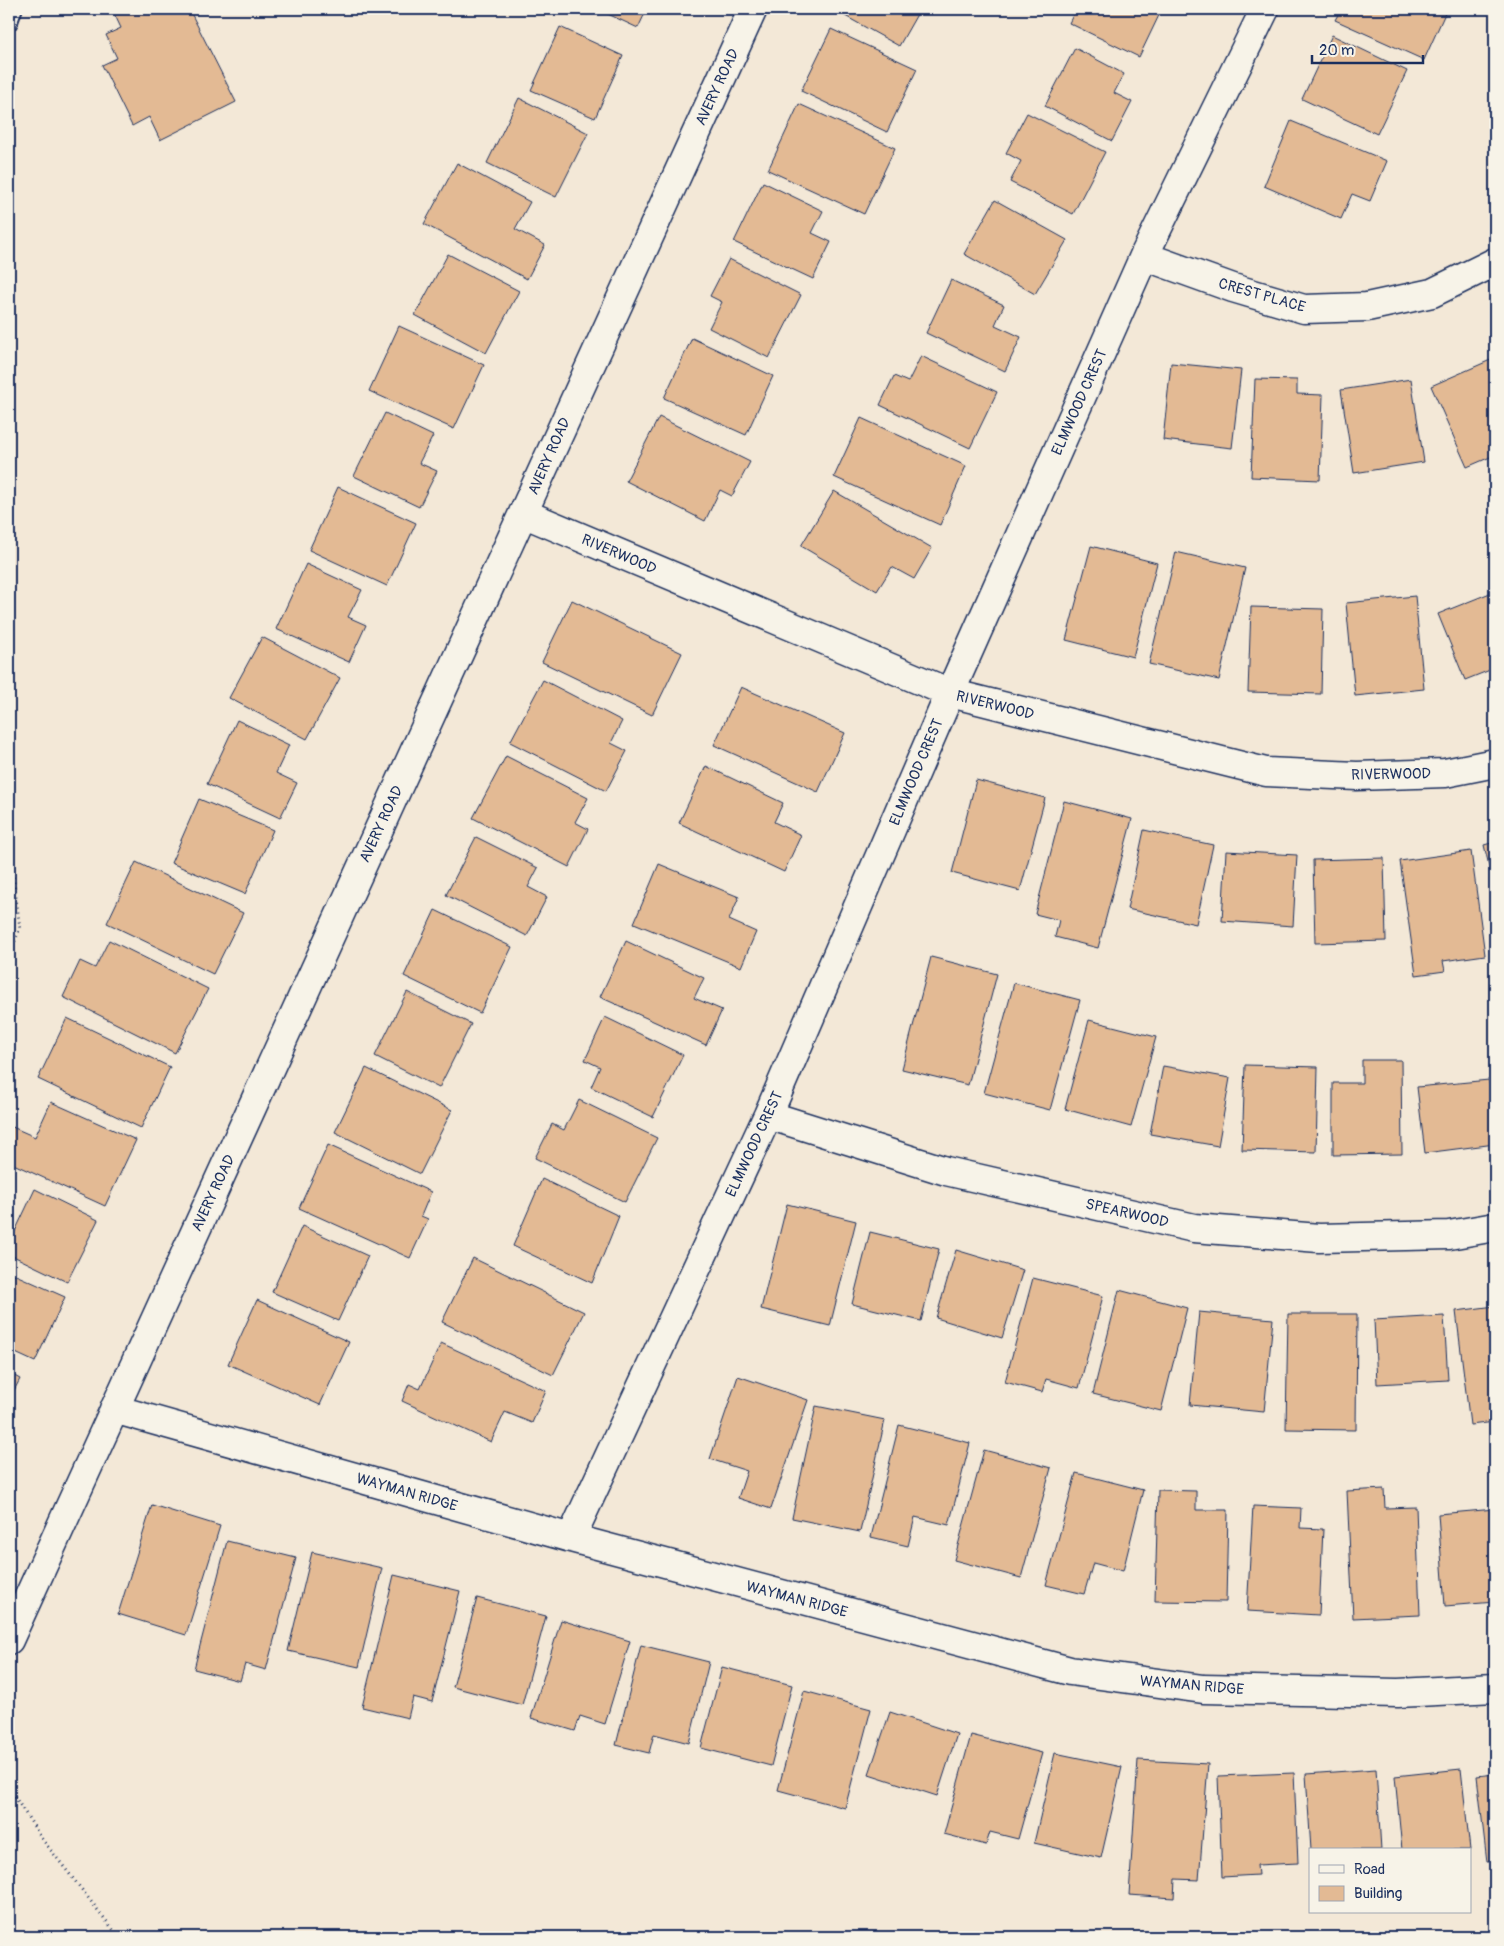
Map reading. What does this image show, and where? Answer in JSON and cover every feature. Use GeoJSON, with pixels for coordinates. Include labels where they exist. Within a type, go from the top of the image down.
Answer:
{"type":"FeatureCollection","features":[{"type":"Feature","properties":{"kind":"street","name":"AVERY ROAD"},"geometry":{"type":"LineString","coordinates":[[9,1640],[753,9]]}},
{"type":"Feature","properties":{"kind":"street","name":"ELMWOOD CREST"},"geometry":{"type":"LineString","coordinates":[[571,1538],[768,1115],[950,693],[1144,256],[1265,9]]}},
{"type":"Feature","properties":{"kind":"street","name":"CREST PLACE"},"geometry":{"type":"LineString","coordinates":[[1144,256],[1233,288],[1304,309],[1366,307],[1432,294],[1495,262]]}},
{"type":"Feature","properties":{"kind":"street","name":"RIVERWOOD"},"geometry":{"type":"LineString","coordinates":[[523,513],[950,693],[1266,772],[1357,776],[1445,773],[1495,763]]}},
{"type":"Feature","properties":{"kind":"street","name":"SPEARWOOD"},"geometry":{"type":"LineString","coordinates":[[768,1115],[946,1171],[1194,1228],[1318,1238],[1449,1235],[1495,1227]]}},
{"type":"Feature","properties":{"kind":"street","name":"WAYMAN RIDGE"},"geometry":{"type":"LineString","coordinates":[[114,1409],[571,1538],[1070,1671],[1203,1689],[1398,1694],[1495,1688]]}},
{"type":"Feature","properties":{"kind":"lane"},"geometry":{"type":"LineString","coordinates":[[9,23],[14,9]]}},
{"type":"Feature","properties":{"kind":"path"},"geometry":{"type":"LineString","coordinates":[[9,863],[12,868],[20,928],[9,956]]}},
{"type":"Feature","properties":{"kind":"path"},"geometry":{"type":"LineString","coordinates":[[9,1788],[42,1839],[119,1937]]}},
{"type":"Feature","properties":{"kind":"building"},"geometry":{"type":"Polygon","coordinates":[[[112,9],[189,9],[236,102],[160,140],[149,117],[132,126],[102,65],[117,58],[106,35],[121,28],[112,9]]]}},
{"type":"Feature","properties":{"kind":"building"},"geometry":{"type":"Polygon","coordinates":[[[597,9],[647,9],[638,28],[597,9]]]}},
{"type":"Feature","properties":{"kind":"building"},"geometry":{"type":"Polygon","coordinates":[[[840,9],[920,9],[899,46],[838,12],[840,9]]]}},
{"type":"Feature","properties":{"kind":"building"},"geometry":{"type":"Polygon","coordinates":[[[1076,9],[1162,9],[1139,57],[1069,23],[1076,9]]]}},
{"type":"Feature","properties":{"kind":"building"},"geometry":{"type":"Polygon","coordinates":[[[1341,9],[1447,9],[1424,60],[1335,20],[1341,9]]]}},
{"type":"Feature","properties":{"kind":"building"},"geometry":{"type":"Polygon","coordinates":[[[560,27],[623,56],[595,118],[531,90],[560,27]]]}},
{"type":"Feature","properties":{"kind":"building"},"geometry":{"type":"Polygon","coordinates":[[[831,29],[917,69],[887,132],[801,91],[831,29]]]}},
{"type":"Feature","properties":{"kind":"building"},"geometry":{"type":"Polygon","coordinates":[[[1332,35],[1407,71],[1377,134],[1302,99],[1332,35]]]}},
{"type":"Feature","properties":{"kind":"building"},"geometry":{"type":"Polygon","coordinates":[[[1075,48],[1124,74],[1114,93],[1132,102],[1112,141],[1045,106],[1075,48]]]}},
{"type":"Feature","properties":{"kind":"building"},"geometry":{"type":"Polygon","coordinates":[[[519,98],[588,133],[556,197],[487,163],[519,98]]]}},
{"type":"Feature","properties":{"kind":"building"},"geometry":{"type":"Polygon","coordinates":[[[799,104],[895,148],[864,214],[768,170],[799,104]]]}},
{"type":"Feature","properties":{"kind":"building"},"geometry":{"type":"Polygon","coordinates":[[[1027,113],[1105,152],[1073,214],[1010,182],[1021,161],[1006,153],[1027,113]]]}},
{"type":"Feature","properties":{"kind":"building"},"geometry":{"type":"Polygon","coordinates":[[[1291,121],[1387,161],[1370,201],[1352,194],[1341,219],[1264,186],[1291,121]]]}},
{"type":"Feature","properties":{"kind":"building"},"geometry":{"type":"Polygon","coordinates":[[[457,163],[530,202],[515,229],[545,245],[527,279],[424,224],[457,163]]]}},
{"type":"Feature","properties":{"kind":"building"},"geometry":{"type":"Polygon","coordinates":[[[763,182],[823,211],[812,233],[831,242],[813,279],[734,242],[763,182]]]}},
{"type":"Feature","properties":{"kind":"building"},"geometry":{"type":"Polygon","coordinates":[[[995,200],[1067,240],[1035,294],[964,254],[995,200]]]}},
{"type":"Feature","properties":{"kind":"building"},"geometry":{"type":"Polygon","coordinates":[[[448,254],[519,291],[486,353],[415,315],[448,254]]]}},
{"type":"Feature","properties":{"kind":"building"},"geometry":{"type":"Polygon","coordinates":[[[729,259],[801,295],[769,358],[709,328],[722,302],[710,296],[729,259]]]}},
{"type":"Feature","properties":{"kind":"building"},"geometry":{"type":"Polygon","coordinates":[[[951,280],[1004,305],[995,325],[1021,337],[1005,371],[926,333],[951,280]]]}},
{"type":"Feature","properties":{"kind":"building"},"geometry":{"type":"Polygon","coordinates":[[[399,326],[484,365],[454,429],[369,391],[399,326]]]}},
{"type":"Feature","properties":{"kind":"building"},"geometry":{"type":"Polygon","coordinates":[[[692,338],[773,376],[746,435],[664,398],[692,338]]]}},
{"type":"Feature","properties":{"kind":"building"},"geometry":{"type":"Polygon","coordinates":[[[921,356],[997,392],[970,448],[880,405],[894,376],[908,382],[921,356]]]}},
{"type":"Feature","properties":{"kind":"building"},"geometry":{"type":"Polygon","coordinates":[[[1495,358],[1495,455],[1467,467],[1431,386],[1495,358]]]}},
{"type":"Feature","properties":{"kind":"building"},"geometry":{"type":"Polygon","coordinates":[[[1171,363],[1241,370],[1232,448],[1163,440],[1171,363]]]}},
{"type":"Feature","properties":{"kind":"building"},"geometry":{"type":"Polygon","coordinates":[[[1255,379],[1297,380],[1297,394],[1323,395],[1320,480],[1251,477],[1255,379]]]}},
{"type":"Feature","properties":{"kind":"building"},"geometry":{"type":"Polygon","coordinates":[[[1411,379],[1424,462],[1354,473],[1341,390],[1411,379]]]}},
{"type":"Feature","properties":{"kind":"building"},"geometry":{"type":"Polygon","coordinates":[[[385,413],[433,436],[419,463],[437,471],[419,507],[354,476],[385,413]]]}},
{"type":"Feature","properties":{"kind":"building"},"geometry":{"type":"Polygon","coordinates":[[[659,417],[750,462],[732,496],[720,490],[705,521],[626,481],[659,417]]]}},
{"type":"Feature","properties":{"kind":"building"},"geometry":{"type":"Polygon","coordinates":[[[861,418],[966,466],[940,525],[834,477],[861,418]]]}},
{"type":"Feature","properties":{"kind":"building"},"geometry":{"type":"Polygon","coordinates":[[[338,487],[416,523],[387,586],[309,550],[338,487]]]}},
{"type":"Feature","properties":{"kind":"building"},"geometry":{"type":"Polygon","coordinates":[[[834,491],[932,548],[914,579],[892,567],[877,591],[801,546],[834,491]]]}},
{"type":"Feature","properties":{"kind":"building"},"geometry":{"type":"Polygon","coordinates":[[[1091,546],[1157,563],[1133,657],[1066,640],[1091,546]]]}},
{"type":"Feature","properties":{"kind":"building"},"geometry":{"type":"Polygon","coordinates":[[[1176,552],[1245,568],[1219,680],[1149,664],[1176,552]]]}},
{"type":"Feature","properties":{"kind":"building"},"geometry":{"type":"Polygon","coordinates":[[[306,564],[362,590],[348,617],[366,625],[349,662],[276,629],[306,564]]]}},
{"type":"Feature","properties":{"kind":"building"},"geometry":{"type":"Polygon","coordinates":[[[1495,591],[1495,668],[1465,680],[1438,614],[1495,591]]]}},
{"type":"Feature","properties":{"kind":"building"},"geometry":{"type":"Polygon","coordinates":[[[1415,596],[1424,689],[1355,696],[1346,603],[1415,596]]]}},
{"type":"Feature","properties":{"kind":"building"},"geometry":{"type":"Polygon","coordinates":[[[572,600],[682,653],[652,715],[542,662],[572,600]]]}},
{"type":"Feature","properties":{"kind":"building"},"geometry":{"type":"Polygon","coordinates":[[[1251,607],[1323,609],[1321,694],[1248,692],[1251,607]]]}},
{"type":"Feature","properties":{"kind":"building"},"geometry":{"type":"Polygon","coordinates":[[[262,637],[340,678],[307,739],[229,698],[262,637]]]}},
{"type":"Feature","properties":{"kind":"building"},"geometry":{"type":"Polygon","coordinates":[[[543,680],[622,721],[611,743],[627,751],[606,791],[510,742],[543,680]]]}},
{"type":"Feature","properties":{"kind":"building"},"geometry":{"type":"Polygon","coordinates":[[[741,687],[845,733],[818,792],[714,745],[741,687]]]}},
{"type":"Feature","properties":{"kind":"building"},"geometry":{"type":"Polygon","coordinates":[[[237,720],[289,745],[276,773],[297,783],[280,818],[207,784],[237,720]]]}},
{"type":"Feature","properties":{"kind":"building"},"geometry":{"type":"Polygon","coordinates":[[[506,756],[588,798],[575,822],[588,829],[569,867],[473,818],[506,756]]]}},
{"type":"Feature","properties":{"kind":"building"},"geometry":{"type":"Polygon","coordinates":[[[706,766],[783,803],[774,822],[801,835],[784,872],[679,823],[706,766]]]}},
{"type":"Feature","properties":{"kind":"building"},"geometry":{"type":"Polygon","coordinates":[[[976,780],[1045,798],[1020,891],[952,873],[976,780]]]}},
{"type":"Feature","properties":{"kind":"building"},"geometry":{"type":"Polygon","coordinates":[[[199,799],[273,830],[245,894],[171,863],[199,799]]]}},
{"type":"Feature","properties":{"kind":"building"},"geometry":{"type":"Polygon","coordinates":[[[1064,801],[1132,819],[1098,948],[1055,937],[1059,920],[1035,914],[1064,801]]]}},
{"type":"Feature","properties":{"kind":"building"},"geometry":{"type":"Polygon","coordinates":[[[1144,830],[1213,845],[1196,924],[1127,909],[1144,830]]]}},
{"type":"Feature","properties":{"kind":"building"},"geometry":{"type":"Polygon","coordinates":[[[476,837],[538,868],[528,887],[547,897],[527,936],[446,895],[476,837]]]}},
{"type":"Feature","properties":{"kind":"building"},"geometry":{"type":"Polygon","coordinates":[[[1495,842],[1495,891],[1484,845],[1495,842]]]}},
{"type":"Feature","properties":{"kind":"building"},"geometry":{"type":"Polygon","coordinates":[[[1226,851],[1297,855],[1293,926],[1222,921],[1226,851]]]}},
{"type":"Feature","properties":{"kind":"building"},"geometry":{"type":"Polygon","coordinates":[[[1471,851],[1485,955],[1443,961],[1445,971],[1416,975],[1400,861],[1471,851]]]}},
{"type":"Feature","properties":{"kind":"building"},"geometry":{"type":"Polygon","coordinates":[[[1384,858],[1386,941],[1315,943],[1313,860],[1384,858]]]}},
{"type":"Feature","properties":{"kind":"building"},"geometry":{"type":"Polygon","coordinates":[[[136,862],[243,913],[213,974],[107,923],[136,862]]]}},
{"type":"Feature","properties":{"kind":"building"},"geometry":{"type":"Polygon","coordinates":[[[659,864],[739,897],[729,920],[756,932],[741,967],[634,923],[659,864]]]}},
{"type":"Feature","properties":{"kind":"building"},"geometry":{"type":"Polygon","coordinates":[[[435,910],[512,947],[480,1013],[404,976],[435,910]]]}},
{"type":"Feature","properties":{"kind":"building"},"geometry":{"type":"Polygon","coordinates":[[[109,940],[208,989],[175,1053],[63,997],[80,961],[95,968],[109,940]]]}},
{"type":"Feature","properties":{"kind":"building"},"geometry":{"type":"Polygon","coordinates":[[[626,941],[704,978],[694,998],[722,1010],[706,1045],[600,997],[626,941]]]}},
{"type":"Feature","properties":{"kind":"building"},"geometry":{"type":"Polygon","coordinates":[[[931,957],[997,974],[968,1085],[902,1069],[931,957]]]}},
{"type":"Feature","properties":{"kind":"building"},"geometry":{"type":"Polygon","coordinates":[[[1014,983],[1080,1000],[1050,1110],[984,1093],[1014,983]]]}},
{"type":"Feature","properties":{"kind":"building"},"geometry":{"type":"Polygon","coordinates":[[[407,992],[471,1024],[439,1088],[375,1056],[407,992]]]}},
{"type":"Feature","properties":{"kind":"building"},"geometry":{"type":"Polygon","coordinates":[[[605,1017],[683,1055],[653,1117],[591,1087],[600,1067],[585,1060],[605,1017]]]}},
{"type":"Feature","properties":{"kind":"building"},"geometry":{"type":"Polygon","coordinates":[[[67,1018],[170,1067],[141,1128],[38,1079],[67,1018]]]}},
{"type":"Feature","properties":{"kind":"building"},"geometry":{"type":"Polygon","coordinates":[[[1089,1020],[1156,1037],[1131,1127],[1065,1109],[1089,1020]]]}},
{"type":"Feature","properties":{"kind":"building"},"geometry":{"type":"Polygon","coordinates":[[[1362,1060],[1401,1060],[1402,1154],[1333,1155],[1333,1083],[1362,1083],[1362,1060]]]}},
{"type":"Feature","properties":{"kind":"building"},"geometry":{"type":"Polygon","coordinates":[[[1245,1065],[1318,1067],[1316,1152],[1242,1150],[1245,1065]]]}},
{"type":"Feature","properties":{"kind":"building"},"geometry":{"type":"Polygon","coordinates":[[[1163,1066],[1230,1078],[1218,1146],[1150,1134],[1163,1066]]]}},
{"type":"Feature","properties":{"kind":"building"},"geometry":{"type":"Polygon","coordinates":[[[366,1068],[452,1110],[420,1174],[335,1132],[366,1068]]]}},
{"type":"Feature","properties":{"kind":"building"},"geometry":{"type":"Polygon","coordinates":[[[1489,1080],[1495,1144],[1425,1153],[1417,1087],[1489,1080]]]}},
{"type":"Feature","properties":{"kind":"building"},"geometry":{"type":"Polygon","coordinates":[[[579,1100],[657,1138],[625,1202],[535,1158],[552,1124],[564,1130],[579,1100]]]}},
{"type":"Feature","properties":{"kind":"building"},"geometry":{"type":"Polygon","coordinates":[[[51,1102],[136,1140],[105,1206],[9,1162],[10,1126],[35,1137],[51,1102]]]}},
{"type":"Feature","properties":{"kind":"building"},"geometry":{"type":"Polygon","coordinates":[[[328,1145],[431,1192],[421,1216],[428,1219],[410,1258],[299,1208],[328,1145]]]}},
{"type":"Feature","properties":{"kind":"building"},"geometry":{"type":"Polygon","coordinates":[[[542,1179],[619,1216],[592,1283],[513,1246],[542,1179]]]}},
{"type":"Feature","properties":{"kind":"building"},"geometry":{"type":"Polygon","coordinates":[[[35,1189],[98,1220],[67,1282],[9,1254],[9,1244],[35,1189]]]}},
{"type":"Feature","properties":{"kind":"building"},"geometry":{"type":"Polygon","coordinates":[[[787,1204],[856,1221],[830,1326],[761,1309],[787,1204]]]}},
{"type":"Feature","properties":{"kind":"building"},"geometry":{"type":"Polygon","coordinates":[[[302,1226],[368,1256],[338,1321],[272,1292],[302,1226]]]}},
{"type":"Feature","properties":{"kind":"building"},"geometry":{"type":"Polygon","coordinates":[[[870,1232],[939,1249],[921,1321],[852,1304],[870,1232]]]}},
{"type":"Feature","properties":{"kind":"building"},"geometry":{"type":"Polygon","coordinates":[[[956,1250],[1023,1270],[1002,1338],[936,1318],[956,1250]]]}},
{"type":"Feature","properties":{"kind":"building"},"geometry":{"type":"Polygon","coordinates":[[[473,1258],[584,1312],[553,1375],[442,1322],[473,1258]]]}},
{"type":"Feature","properties":{"kind":"building"},"geometry":{"type":"Polygon","coordinates":[[[9,1272],[65,1297],[35,1362],[9,1350],[9,1272]]]}},
{"type":"Feature","properties":{"kind":"building"},"geometry":{"type":"Polygon","coordinates":[[[1033,1278],[1103,1296],[1079,1388],[1046,1379],[1042,1392],[1005,1382],[1033,1278]]]}},
{"type":"Feature","properties":{"kind":"building"},"geometry":{"type":"Polygon","coordinates":[[[1119,1290],[1187,1308],[1161,1411],[1093,1394],[1119,1290]]]}},
{"type":"Feature","properties":{"kind":"building"},"geometry":{"type":"Polygon","coordinates":[[[257,1300],[349,1342],[320,1405],[228,1364],[257,1300]]]}},
{"type":"Feature","properties":{"kind":"building"},"geometry":{"type":"Polygon","coordinates":[[[1495,1306],[1495,1422],[1470,1425],[1456,1311],[1495,1306]]]}},
{"type":"Feature","properties":{"kind":"building"},"geometry":{"type":"Polygon","coordinates":[[[1199,1312],[1273,1319],[1264,1412],[1190,1405],[1199,1312]]]}},
{"type":"Feature","properties":{"kind":"building"},"geometry":{"type":"Polygon","coordinates":[[[1288,1314],[1357,1314],[1356,1430],[1286,1429],[1288,1314]]]}},
{"type":"Feature","properties":{"kind":"building"},"geometry":{"type":"Polygon","coordinates":[[[1444,1316],[1448,1380],[1377,1384],[1374,1320],[1444,1316]]]}},
{"type":"Feature","properties":{"kind":"building"},"geometry":{"type":"Polygon","coordinates":[[[441,1343],[546,1391],[532,1423],[505,1412],[491,1442],[402,1401],[409,1384],[420,1389],[441,1343]]]}},
{"type":"Feature","properties":{"kind":"building"},"geometry":{"type":"Polygon","coordinates":[[[9,1373],[20,1379],[9,1400],[9,1373]]]}},
{"type":"Feature","properties":{"kind":"building"},"geometry":{"type":"Polygon","coordinates":[[[738,1376],[808,1400],[771,1509],[738,1498],[747,1471],[710,1459],[738,1376]]]}},
{"type":"Feature","properties":{"kind":"building"},"geometry":{"type":"Polygon","coordinates":[[[816,1406],[885,1420],[860,1532],[792,1518],[816,1406]]]}},
{"type":"Feature","properties":{"kind":"building"},"geometry":{"type":"Polygon","coordinates":[[[899,1425],[970,1443],[949,1525],[915,1517],[908,1546],[871,1537],[899,1425]]]}},
{"type":"Feature","properties":{"kind":"building"},"geometry":{"type":"Polygon","coordinates":[[[984,1450],[1051,1468],[1021,1578],[954,1560],[984,1450]]]}},
{"type":"Feature","properties":{"kind":"building"},"geometry":{"type":"Polygon","coordinates":[[[1076,1473],[1143,1490],[1123,1571],[1093,1563],[1084,1594],[1046,1585],[1076,1473]]]}},
{"type":"Feature","properties":{"kind":"building"},"geometry":{"type":"Polygon","coordinates":[[[1384,1489],[1385,1508],[1416,1507],[1420,1615],[1353,1618],[1347,1491],[1384,1489]]]}},
{"type":"Feature","properties":{"kind":"building"},"geometry":{"type":"Polygon","coordinates":[[[1158,1490],[1196,1491],[1196,1510],[1228,1510],[1226,1602],[1155,1601],[1158,1490]]]}},
{"type":"Feature","properties":{"kind":"building"},"geometry":{"type":"Polygon","coordinates":[[[152,1505],[220,1526],[186,1635],[118,1614],[152,1505]]]}},
{"type":"Feature","properties":{"kind":"building"},"geometry":{"type":"Polygon","coordinates":[[[1253,1506],[1301,1508],[1300,1528],[1323,1529],[1319,1615],[1247,1611],[1253,1506]]]}},
{"type":"Feature","properties":{"kind":"building"},"geometry":{"type":"Polygon","coordinates":[[[1495,1509],[1495,1602],[1445,1606],[1438,1514],[1495,1509]]]}},
{"type":"Feature","properties":{"kind":"building"},"geometry":{"type":"Polygon","coordinates":[[[227,1541],[296,1558],[266,1670],[245,1664],[240,1681],[194,1669],[227,1541]]]}},
{"type":"Feature","properties":{"kind":"building"},"geometry":{"type":"Polygon","coordinates":[[[312,1552],[382,1568],[359,1667],[288,1651],[312,1552]]]}},
{"type":"Feature","properties":{"kind":"building"},"geometry":{"type":"Polygon","coordinates":[[[394,1575],[460,1591],[432,1702],[413,1697],[408,1718],[362,1707],[394,1575]]]}},
{"type":"Feature","properties":{"kind":"building"},"geometry":{"type":"Polygon","coordinates":[[[477,1598],[546,1616],[522,1705],[453,1687],[477,1598]]]}},
{"type":"Feature","properties":{"kind":"building"},"geometry":{"type":"Polygon","coordinates":[[[561,1620],[630,1641],[605,1724],[580,1716],[575,1731],[531,1718],[561,1620]]]}},
{"type":"Feature","properties":{"kind":"building"},"geometry":{"type":"Polygon","coordinates":[[[641,1645],[709,1662],[689,1743],[654,1734],[649,1753],[616,1745],[641,1645]]]}},
{"type":"Feature","properties":{"kind":"building"},"geometry":{"type":"Polygon","coordinates":[[[722,1667],[792,1685],[771,1766],[701,1748],[722,1667]]]}},
{"type":"Feature","properties":{"kind":"building"},"geometry":{"type":"Polygon","coordinates":[[[804,1691],[871,1709],[845,1808],[778,1790],[804,1691]]]}},
{"type":"Feature","properties":{"kind":"building"},"geometry":{"type":"Polygon","coordinates":[[[890,1712],[957,1734],[937,1796],[869,1774],[890,1712]]]}},
{"type":"Feature","properties":{"kind":"building"},"geometry":{"type":"Polygon","coordinates":[[[971,1735],[1042,1753],[1018,1839],[990,1832],[986,1845],[944,1834],[971,1735]]]}},
{"type":"Feature","properties":{"kind":"building"},"geometry":{"type":"Polygon","coordinates":[[[1055,1753],[1122,1767],[1101,1858],[1034,1843],[1055,1753]]]}},
{"type":"Feature","properties":{"kind":"building"},"geometry":{"type":"Polygon","coordinates":[[[1138,1760],[1208,1764],[1199,1880],[1175,1879],[1174,1898],[1129,1895],[1138,1760]]]}},
{"type":"Feature","properties":{"kind":"building"},"geometry":{"type":"Polygon","coordinates":[[[1376,1769],[1381,1848],[1311,1848],[1306,1774],[1376,1769]]]}},
{"type":"Feature","properties":{"kind":"building"},"geometry":{"type":"Polygon","coordinates":[[[1461,1769],[1470,1848],[1402,1848],[1395,1776],[1461,1769]]]}},
{"type":"Feature","properties":{"kind":"building"},"geometry":{"type":"Polygon","coordinates":[[[1294,1773],[1298,1863],[1257,1865],[1258,1875],[1222,1877],[1218,1776],[1294,1773]]]}},
{"type":"Feature","properties":{"kind":"building"},"geometry":{"type":"Polygon","coordinates":[[[1495,1774],[1495,1861],[1487,1862],[1477,1776],[1495,1774]]]}}]}
